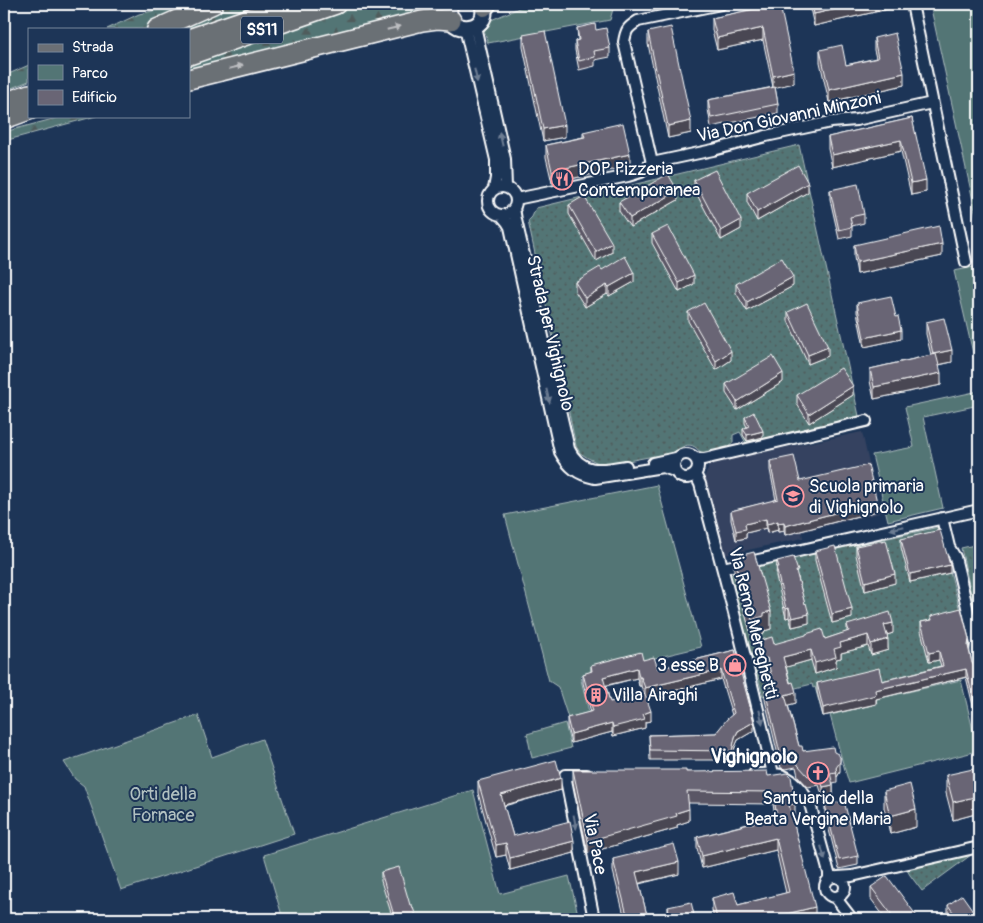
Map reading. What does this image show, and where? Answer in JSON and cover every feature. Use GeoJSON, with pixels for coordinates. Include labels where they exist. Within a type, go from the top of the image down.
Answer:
{"type":"FeatureCollection","features":[{"type":"Feature","properties":{"kind":"highway"},"geometry":{"type":"LineString","coordinates":[[159,28],[213,4]]}},
{"type":"Feature","properties":{"kind":"highway","name":"SS11"},"geometry":{"type":"LineString","coordinates":[[190,39],[291,4]]}},
{"type":"Feature","properties":{"kind":"highway","name":"SS11"},"geometry":{"type":"LineString","coordinates":[[190,55],[336,4]]}},
{"type":"Feature","properties":{"kind":"highway"},"geometry":{"type":"LineString","coordinates":[[190,79],[422,21],[460,19]]}},
{"type":"Feature","properties":{"kind":"main road"},"geometry":{"type":"LineString","coordinates":[[460,19],[482,19],[485,5]]}},
{"type":"Feature","properties":{"kind":"street"},"geometry":{"type":"LineString","coordinates":[[652,163],[624,42],[626,32],[629,26],[638,21],[720,4]]}},
{"type":"Feature","properties":{"kind":"street"},"geometry":{"type":"LineString","coordinates":[[912,4],[966,262]]}},
{"type":"Feature","properties":{"kind":"street"},"geometry":{"type":"LineString","coordinates":[[460,19],[505,159],[506,187]]}},
{"type":"Feature","properties":{"kind":"street"},"geometry":{"type":"LineString","coordinates":[[460,19],[496,160],[494,190]]}},
{"type":"Feature","properties":{"kind":"street","name":"Via Don Giovanni Minzoni"},"geometry":{"type":"LineString","coordinates":[[515,204],[628,176],[641,172],[652,163],[766,136],[832,122],[856,120],[932,103]]}},
{"type":"Feature","properties":{"kind":"street"},"geometry":{"type":"LineString","coordinates":[[499,187],[506,187],[514,193],[515,204],[507,214],[500,215],[493,212],[489,206],[488,198],[494,190],[499,187]]}},
{"type":"Feature","properties":{"kind":"street","name":"Strada per Vighignolo"},"geometry":{"type":"LineString","coordinates":[[515,204],[515,216],[522,248],[568,442],[568,457]]}},
{"type":"Feature","properties":{"kind":"street","name":"Strada per Vighignolo"},"geometry":{"type":"LineString","coordinates":[[500,215],[510,227],[560,452],[568,457]]}},
{"type":"Feature","properties":{"kind":"street"},"geometry":{"type":"LineString","coordinates":[[568,457],[574,471],[594,478],[663,467],[674,471],[679,477],[684,478],[697,469],[866,421]]}},
{"type":"Feature","properties":{"kind":"street"},"geometry":{"type":"LineString","coordinates":[[568,457],[584,466],[601,470],[665,461],[688,454],[692,455],[697,469]]}},
{"type":"Feature","properties":{"kind":"street"},"geometry":{"type":"LineString","coordinates":[[674,471],[673,464],[676,458]]}},
{"type":"Feature","properties":{"kind":"street","name":"Via Remo Mereghetti"},"geometry":{"type":"LineString","coordinates":[[697,469],[756,699],[773,774]]}},
{"type":"Feature","properties":{"kind":"street"},"geometry":{"type":"LineString","coordinates":[[723,568],[979,510]]}},
{"type":"Feature","properties":{"kind":"street"},"geometry":{"type":"LineString","coordinates":[[942,518],[949,547],[955,557],[976,644],[975,653],[979,670]]}},
{"type":"Feature","properties":{"kind":"street"},"geometry":{"type":"LineString","coordinates":[[747,774],[773,774],[789,777],[808,799],[835,878],[844,892],[838,896],[828,894],[825,889],[826,883],[835,878],[852,876],[979,847]]}},
{"type":"Feature","properties":{"kind":"street","name":"Via Pace"},"geometry":{"type":"LineString","coordinates":[[594,919],[565,775],[598,775]]}},
{"type":"Feature","properties":{"kind":"street"},"geometry":{"type":"LineString","coordinates":[[838,896],[844,909],[852,919]]}},
{"type":"Feature","properties":{"kind":"shaded area","name":"Scuola primaria di Vighignolo"},"geometry":{"type":"Polygon","coordinates":[[[862,432],[880,513],[802,532],[803,538],[725,555],[705,480],[708,465],[719,461],[862,432]]]}},
{"type":"Feature","properties":{"kind":"green space"},"geometry":{"type":"Polygon","coordinates":[[[183,4],[180,12],[146,28],[109,28],[139,14],[183,4]]]}},
{"type":"Feature","properties":{"kind":"green space"},"geometry":{"type":"Polygon","coordinates":[[[224,4],[436,4],[437,8],[190,70],[190,28],[171,28],[224,4]]]}},
{"type":"Feature","properties":{"kind":"green space"},"geometry":{"type":"Polygon","coordinates":[[[528,4],[639,4],[613,9],[610,20],[488,43],[482,24],[528,4]]]}},
{"type":"Feature","properties":{"kind":"green space"},"geometry":{"type":"Polygon","coordinates":[[[930,4],[979,4],[979,228],[930,4]]]}},
{"type":"Feature","properties":{"kind":"green space"},"geometry":{"type":"Polygon","coordinates":[[[28,65],[28,81],[4,91],[4,76],[28,65]]]}},
{"type":"Feature","properties":{"kind":"green space"},"geometry":{"type":"Polygon","coordinates":[[[56,118],[89,118],[4,141],[4,132],[56,118]]]}},
{"type":"Feature","properties":{"kind":"green space"},"geometry":{"type":"Polygon","coordinates":[[[799,145],[859,416],[746,443],[740,432],[733,435],[733,443],[727,448],[701,453],[698,449],[688,445],[674,454],[664,454],[607,465],[596,462],[580,453],[576,446],[528,221],[536,208],[799,145]]]}},
{"type":"Feature","properties":{"kind":"green space"},"geometry":{"type":"Polygon","coordinates":[[[979,266],[979,379],[954,271],[979,266]]]}},
{"type":"Feature","properties":{"kind":"green space"},"geometry":{"type":"Polygon","coordinates":[[[979,391],[979,405],[923,417],[943,508],[888,521],[872,455],[914,447],[905,407],[979,391]]]}},
{"type":"Feature","properties":{"kind":"green space"},"geometry":{"type":"Polygon","coordinates":[[[657,485],[701,647],[580,676],[590,716],[569,721],[558,687],[549,681],[505,515],[657,485]]]}},
{"type":"Feature","properties":{"kind":"green space"},"geometry":{"type":"Polygon","coordinates":[[[939,527],[976,675],[876,699],[876,704],[823,716],[815,687],[813,688],[812,684],[763,696],[730,576],[735,571],[939,527]]]}},
{"type":"Feature","properties":{"kind":"green space"},"geometry":{"type":"Polygon","coordinates":[[[979,544],[979,611],[975,612],[961,548],[979,544]]]}},
{"type":"Feature","properties":{"kind":"green space"},"geometry":{"type":"Polygon","coordinates":[[[961,680],[978,751],[849,783],[830,715],[877,704],[876,699],[961,680]]]}},
{"type":"Feature","properties":{"kind":"green space","name":"Orti della Fornace"},"geometry":{"type":"Polygon","coordinates":[[[198,715],[212,757],[262,739],[294,834],[121,890],[84,786],[75,779],[64,762],[198,715]]]}},
{"type":"Feature","properties":{"kind":"green space"},"geometry":{"type":"Polygon","coordinates":[[[565,723],[571,748],[532,758],[527,734],[565,723]]]}},
{"type":"Feature","properties":{"kind":"green space"},"geometry":{"type":"Polygon","coordinates":[[[473,790],[500,894],[569,876],[579,919],[283,919],[264,855],[473,790]]]}},
{"type":"Feature","properties":{"kind":"green space"},"geometry":{"type":"Polygon","coordinates":[[[975,852],[922,891],[907,870],[975,852]]]}},
{"type":"Feature","properties":{"kind":"building"},"geometry":{"type":"Polygon","coordinates":[[[812,4],[860,4],[814,14],[812,4]]]}},
{"type":"Feature","properties":{"kind":"building"},"geometry":{"type":"Polygon","coordinates":[[[773,5],[781,10],[794,71],[773,76],[763,28],[717,38],[712,18],[773,5]]]}},
{"type":"Feature","properties":{"kind":"building"},"geometry":{"type":"Polygon","coordinates":[[[595,24],[596,30],[606,28],[610,48],[594,51],[595,57],[579,61],[575,41],[579,40],[577,28],[595,24]]]}},
{"type":"Feature","properties":{"kind":"building"},"geometry":{"type":"Polygon","coordinates":[[[671,27],[691,121],[668,126],[648,32],[671,27]]]}},
{"type":"Feature","properties":{"kind":"building"},"geometry":{"type":"Polygon","coordinates":[[[545,31],[565,125],[543,129],[523,35],[545,31]]]}},
{"type":"Feature","properties":{"kind":"building"},"geometry":{"type":"Polygon","coordinates":[[[895,33],[904,73],[829,90],[820,50],[842,45],[846,65],[878,58],[874,38],[895,33]]]}},
{"type":"Feature","properties":{"kind":"building"},"geometry":{"type":"Polygon","coordinates":[[[775,87],[778,104],[711,118],[708,100],[775,87]]]}},
{"type":"Feature","properties":{"kind":"building"},"geometry":{"type":"Polygon","coordinates":[[[912,118],[926,180],[911,183],[901,140],[832,155],[828,137],[912,118]]]}},
{"type":"Feature","properties":{"kind":"building"},"geometry":{"type":"Polygon","coordinates":[[[623,123],[630,154],[552,171],[546,145],[585,137],[583,132],[623,123]]]}},
{"type":"Feature","properties":{"kind":"building"},"geometry":{"type":"Polygon","coordinates":[[[798,165],[808,183],[757,212],[747,193],[798,165]]]}},
{"type":"Feature","properties":{"kind":"building"},"geometry":{"type":"Polygon","coordinates":[[[715,170],[741,220],[721,231],[694,180],[715,170]]]}},
{"type":"Feature","properties":{"kind":"building"},"geometry":{"type":"Polygon","coordinates":[[[668,174],[678,191],[630,218],[619,202],[668,174]]]}},
{"type":"Feature","properties":{"kind":"building"},"geometry":{"type":"Polygon","coordinates":[[[858,184],[864,214],[850,217],[852,227],[839,230],[830,190],[858,184]]]}},
{"type":"Feature","properties":{"kind":"building"},"geometry":{"type":"Polygon","coordinates":[[[584,196],[612,243],[596,252],[569,205],[584,196]]]}},
{"type":"Feature","properties":{"kind":"building"},"geometry":{"type":"Polygon","coordinates":[[[668,226],[694,275],[679,283],[652,234],[668,226]]]}},
{"type":"Feature","properties":{"kind":"building"},"geometry":{"type":"Polygon","coordinates":[[[939,226],[942,244],[857,262],[854,245],[939,226]]]}},
{"type":"Feature","properties":{"kind":"building"},"geometry":{"type":"Polygon","coordinates":[[[625,256],[634,273],[609,287],[607,285],[585,298],[575,282],[600,267],[602,270],[625,256]]]}},
{"type":"Feature","properties":{"kind":"building"},"geometry":{"type":"Polygon","coordinates":[[[782,258],[793,277],[747,302],[736,284],[782,258]]]}},
{"type":"Feature","properties":{"kind":"building"},"geometry":{"type":"Polygon","coordinates":[[[891,296],[901,330],[864,338],[857,303],[891,296]]]}},
{"type":"Feature","properties":{"kind":"building"},"geometry":{"type":"Polygon","coordinates":[[[704,303],[731,351],[716,361],[688,312],[704,303]]]}},
{"type":"Feature","properties":{"kind":"building"},"geometry":{"type":"Polygon","coordinates":[[[807,303],[828,347],[808,355],[788,312],[807,303]]]}},
{"type":"Feature","properties":{"kind":"building"},"geometry":{"type":"Polygon","coordinates":[[[944,318],[952,350],[933,354],[926,322],[944,318]]]}},
{"type":"Feature","properties":{"kind":"building"},"geometry":{"type":"Polygon","coordinates":[[[936,354],[941,373],[874,387],[870,369],[936,354]]]}},
{"type":"Feature","properties":{"kind":"building"},"geometry":{"type":"Polygon","coordinates":[[[773,356],[783,373],[737,402],[726,384],[773,356]]]}},
{"type":"Feature","properties":{"kind":"building"},"geometry":{"type":"Polygon","coordinates":[[[841,368],[853,386],[809,414],[797,395],[841,368]]]}},
{"type":"Feature","properties":{"kind":"building"},"geometry":{"type":"Polygon","coordinates":[[[754,412],[763,431],[747,435],[743,429],[749,426],[745,417],[754,412]]]}},
{"type":"Feature","properties":{"kind":"building"},"geometry":{"type":"Polygon","coordinates":[[[794,456],[800,481],[868,465],[877,502],[785,526],[784,522],[778,523],[778,521],[767,524],[766,519],[745,524],[746,529],[736,531],[731,511],[778,499],[770,461],[794,456]]]}},
{"type":"Feature","properties":{"kind":"building"},"geometry":{"type":"Polygon","coordinates":[[[940,530],[950,565],[910,574],[901,539],[940,530]]]}},
{"type":"Feature","properties":{"kind":"building"},"geometry":{"type":"Polygon","coordinates":[[[886,540],[895,574],[865,582],[856,546],[886,540]]]}},
{"type":"Feature","properties":{"kind":"building"},"geometry":{"type":"Polygon","coordinates":[[[835,546],[852,609],[832,614],[815,551],[835,546]]]}},
{"type":"Feature","properties":{"kind":"building"},"geometry":{"type":"Polygon","coordinates":[[[754,552],[771,611],[764,613],[764,616],[752,620],[734,557],[754,552]]]}},
{"type":"Feature","properties":{"kind":"building"},"geometry":{"type":"Polygon","coordinates":[[[793,557],[809,614],[792,618],[789,608],[786,609],[776,567],[779,567],[777,561],[793,557]]]}},
{"type":"Feature","properties":{"kind":"building"},"geometry":{"type":"Polygon","coordinates":[[[961,608],[969,639],[968,646],[972,663],[975,667],[979,683],[979,722],[966,669],[875,690],[876,695],[823,708],[817,683],[879,668],[882,681],[943,666],[939,651],[929,653],[921,622],[932,620],[931,616],[961,608]]]}},
{"type":"Feature","properties":{"kind":"building"},"geometry":{"type":"Polygon","coordinates":[[[890,612],[893,623],[884,625],[888,639],[871,644],[868,635],[840,643],[841,647],[834,649],[836,657],[815,663],[811,650],[783,657],[790,683],[793,682],[796,692],[785,695],[799,746],[802,746],[803,751],[833,747],[834,752],[840,757],[840,762],[836,768],[837,772],[830,773],[833,785],[823,787],[819,774],[808,776],[798,765],[796,757],[781,757],[765,690],[774,687],[767,658],[763,659],[758,641],[772,637],[774,644],[822,629],[825,639],[849,631],[847,625],[890,612]]]}},
{"type":"Feature","properties":{"kind":"building"},"geometry":{"type":"Polygon","coordinates":[[[735,650],[754,722],[738,731],[732,751],[650,750],[649,735],[716,733],[734,713],[721,670],[645,688],[637,668],[603,677],[610,702],[645,694],[651,711],[643,714],[645,719],[613,727],[612,723],[571,734],[567,718],[593,711],[583,674],[592,671],[591,665],[641,652],[643,660],[654,657],[658,669],[735,650]]]}},
{"type":"Feature","properties":{"kind":"building"},"geometry":{"type":"Polygon","coordinates":[[[556,760],[561,778],[501,795],[513,836],[570,821],[574,841],[510,858],[506,843],[496,845],[478,781],[556,760]]]}},
{"type":"Feature","properties":{"kind":"building"},"geometry":{"type":"Polygon","coordinates":[[[973,769],[979,796],[953,802],[946,775],[973,769]]]}},
{"type":"Feature","properties":{"kind":"building"},"geometry":{"type":"Polygon","coordinates":[[[573,770],[767,771],[768,776],[788,773],[791,776],[795,804],[789,805],[815,907],[766,919],[717,919],[712,898],[734,892],[738,905],[789,892],[776,838],[702,856],[697,837],[777,817],[773,792],[687,791],[689,809],[676,813],[677,816],[588,841],[573,770]]]}},
{"type":"Feature","properties":{"kind":"building"},"geometry":{"type":"Polygon","coordinates":[[[910,784],[916,809],[890,816],[884,791],[910,784]]]}},
{"type":"Feature","properties":{"kind":"building"},"geometry":{"type":"Polygon","coordinates":[[[844,801],[858,856],[839,860],[825,805],[844,801]]]}},
{"type":"Feature","properties":{"kind":"building"},"geometry":{"type":"Polygon","coordinates":[[[674,844],[679,862],[636,872],[648,919],[628,919],[613,859],[674,844]]]}},
{"type":"Feature","properties":{"kind":"building"},"geometry":{"type":"Polygon","coordinates":[[[399,867],[410,905],[412,905],[417,919],[395,919],[381,872],[399,867]]]}},
{"type":"Feature","properties":{"kind":"building"},"geometry":{"type":"Polygon","coordinates":[[[887,876],[919,919],[895,919],[871,887],[887,876]]]}},
{"type":"Feature","properties":{"kind":"building"},"geometry":{"type":"Polygon","coordinates":[[[962,895],[979,919],[958,919],[948,905],[962,895]]]}},
{"type":"Feature","properties":{"kind":"building"},"geometry":{"type":"Polygon","coordinates":[[[691,902],[695,919],[671,919],[668,907],[691,902]]]}},
{"type":"Feature","properties":{"kind":"place","name":"DOP Pizzeria Contemporanea"},"geometry":{"type":"Point","coordinates":[562,179]}},
{"type":"Feature","properties":{"kind":"place","name":"Scuola primaria di Vighignolo"},"geometry":{"type":"Point","coordinates":[793,496]}},
{"type":"Feature","properties":{"kind":"place","name":"3 esse B"},"geometry":{"type":"Point","coordinates":[735,665]}},
{"type":"Feature","properties":{"kind":"place","name":"Villa Airaghi"},"geometry":{"type":"Point","coordinates":[596,695]}},
{"type":"Feature","properties":{"kind":"place","name":"Santuario della Beata Vergine Maria"},"geometry":{"type":"Point","coordinates":[818,773]}},
{"type":"Feature","properties":{"kind":"district","name":"Vighignolo"},"geometry":{"type":"Point","coordinates":[754,756]}}]}
